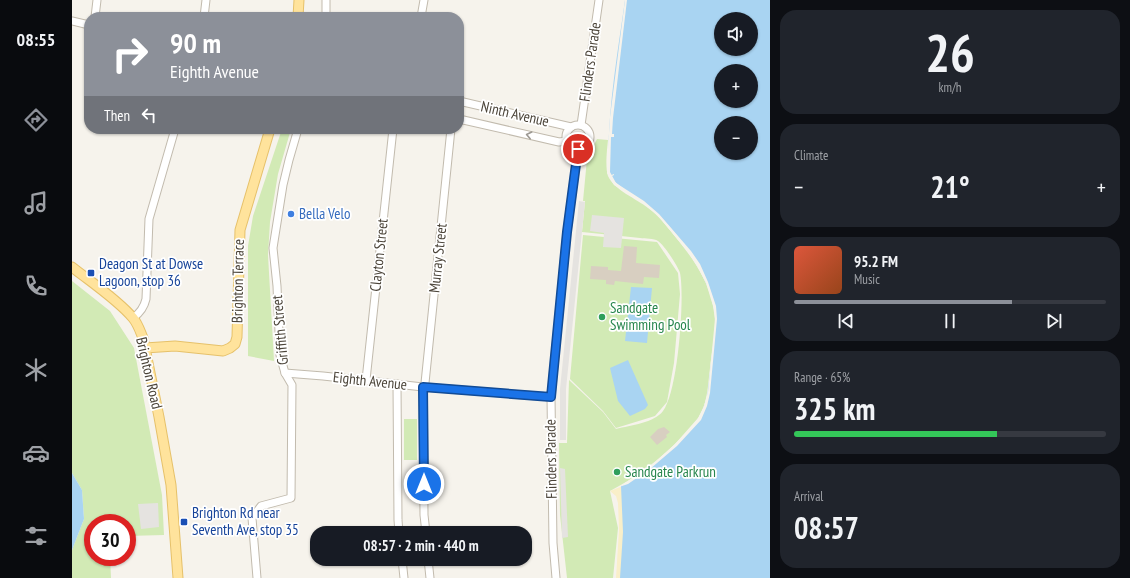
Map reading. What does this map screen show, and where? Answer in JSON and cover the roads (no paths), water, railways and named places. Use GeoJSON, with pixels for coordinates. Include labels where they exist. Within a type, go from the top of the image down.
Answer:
{"type":"FeatureCollection","features":[{"type":"Feature","properties":{"kind":"main road"},"geometry":{"type":"LineString","coordinates":[[298,12],[299,0]]}},
{"type":"Feature","properties":{"kind":"main road","name":"Brighton Terrace"},"geometry":{"type":"LineString","coordinates":[[145,348],[171,346],[223,351],[235,344],[237,337],[240,230],[269,134]]}},
{"type":"Feature","properties":{"kind":"main road"},"geometry":{"type":"LineString","coordinates":[[72,267],[133,318]]}},
{"type":"Feature","properties":{"kind":"main road","name":"Brighton Road"},"geometry":{"type":"LineString","coordinates":[[133,318],[138,326],[145,348],[172,485],[178,578]]}},
{"type":"Feature","properties":{"kind":"street"},"geometry":{"type":"LineString","coordinates":[[96,12],[97,0]]}},
{"type":"Feature","properties":{"kind":"street"},"geometry":{"type":"LineString","coordinates":[[205,12],[206,0]]}},
{"type":"Feature","properties":{"kind":"street"},"geometry":{"type":"LineString","coordinates":[[326,0],[326,12]]}},
{"type":"Feature","properties":{"kind":"street"},"geometry":{"type":"LineString","coordinates":[[422,12],[424,0]]}},
{"type":"Feature","properties":{"kind":"street","name":"Flinders Parade"},"geometry":{"type":"LineString","coordinates":[[581,125],[599,0]]}},
{"type":"Feature","properties":{"kind":"street"},"geometry":{"type":"LineString","coordinates":[[72,21],[84,24]]}},
{"type":"Feature","properties":{"kind":"street","name":"Ninth Avenue"},"geometry":{"type":"LineString","coordinates":[[464,102],[571,127]]}},
{"type":"Feature","properties":{"kind":"street","name":"Ninth Avenue"},"geometry":{"type":"LineString","coordinates":[[464,120],[559,142],[567,141]]}},
{"type":"Feature","properties":{"kind":"street"},"geometry":{"type":"LineString","coordinates":[[574,125],[581,125],[588,129],[590,136],[588,144],[578,149],[571,146],[567,141],[566,133],[571,127],[574,125]]}},
{"type":"Feature","properties":{"kind":"street","name":"Brighton Road"},"geometry":{"type":"LineString","coordinates":[[133,318],[140,313],[145,306],[149,219],[174,134]]}},
{"type":"Feature","properties":{"kind":"street","name":"Griffith Street"},"geometry":{"type":"LineString","coordinates":[[257,578],[252,518],[261,506],[291,498],[292,385],[284,374],[280,355],[277,286],[273,248],[283,185],[297,134]]}},
{"type":"Feature","properties":{"kind":"street","name":"Clayton Street"},"geometry":{"type":"LineString","coordinates":[[366,380],[392,134]]}},
{"type":"Feature","properties":{"kind":"street","name":"Murray Street"},"geometry":{"type":"LineString","coordinates":[[425,526],[423,387],[450,134]]}},
{"type":"Feature","properties":{"kind":"street","name":"Flinders Parade"},"geometry":{"type":"LineString","coordinates":[[556,578],[553,543],[551,397],[566,246],[578,149]]}},
{"type":"Feature","properties":{"kind":"street","name":"Eighth Avenue"},"geometry":{"type":"LineString","coordinates":[[284,374],[551,397]]}},
{"type":"Feature","properties":{"kind":"street"},"geometry":{"type":"LineString","coordinates":[[397,384],[398,526]]}},
{"type":"Feature","properties":{"kind":"street"},"geometry":{"type":"LineString","coordinates":[[403,566],[404,578]]}},
{"type":"Feature","properties":{"kind":"street"},"geometry":{"type":"LineString","coordinates":[[429,566],[430,578]]}},
{"type":"Feature","properties":{"kind":"water"},"geometry":{"type":"Polygon","coordinates":[[[625,0],[770,0],[770,578],[620,578],[623,532],[621,486],[643,473],[676,445],[699,419],[707,399],[716,319],[714,304],[709,289],[702,274],[684,245],[663,219],[610,177],[614,174],[609,176],[609,132],[625,0]]]}},
{"type":"Feature","properties":{"kind":"water"},"geometry":{"type":"Polygon","coordinates":[[[631,287],[652,288],[647,343],[625,341],[631,287]]]}},
{"type":"Feature","properties":{"kind":"water"},"geometry":{"type":"Polygon","coordinates":[[[628,360],[648,405],[645,409],[630,416],[618,401],[610,368],[628,360]]]}},
{"type":"Feature","properties":{"kind":"water"},"geometry":{"type":"Polygon","coordinates":[[[72,473],[82,490],[84,519],[72,550],[72,473]]]}},
{"type":"Feature","properties":{"kind":"place","name":"Bella Velo"},"geometry":{"type":"Point","coordinates":[291,214]}},
{"type":"Feature","properties":{"kind":"place","name":"Deagon St at Dowse Lagoon, stop 36"},"geometry":{"type":"Point","coordinates":[91,273]}},
{"type":"Feature","properties":{"kind":"place","name":"Sandgate Swimming Pool"},"geometry":{"type":"Point","coordinates":[602,317]}},
{"type":"Feature","properties":{"kind":"place","name":"Sandgate Parkrun"},"geometry":{"type":"Point","coordinates":[617,472]}},
{"type":"Feature","properties":{"kind":"place","name":"Brighton Rd near Seventh Ave, stop 35"},"geometry":{"type":"Point","coordinates":[184,522]}}]}
